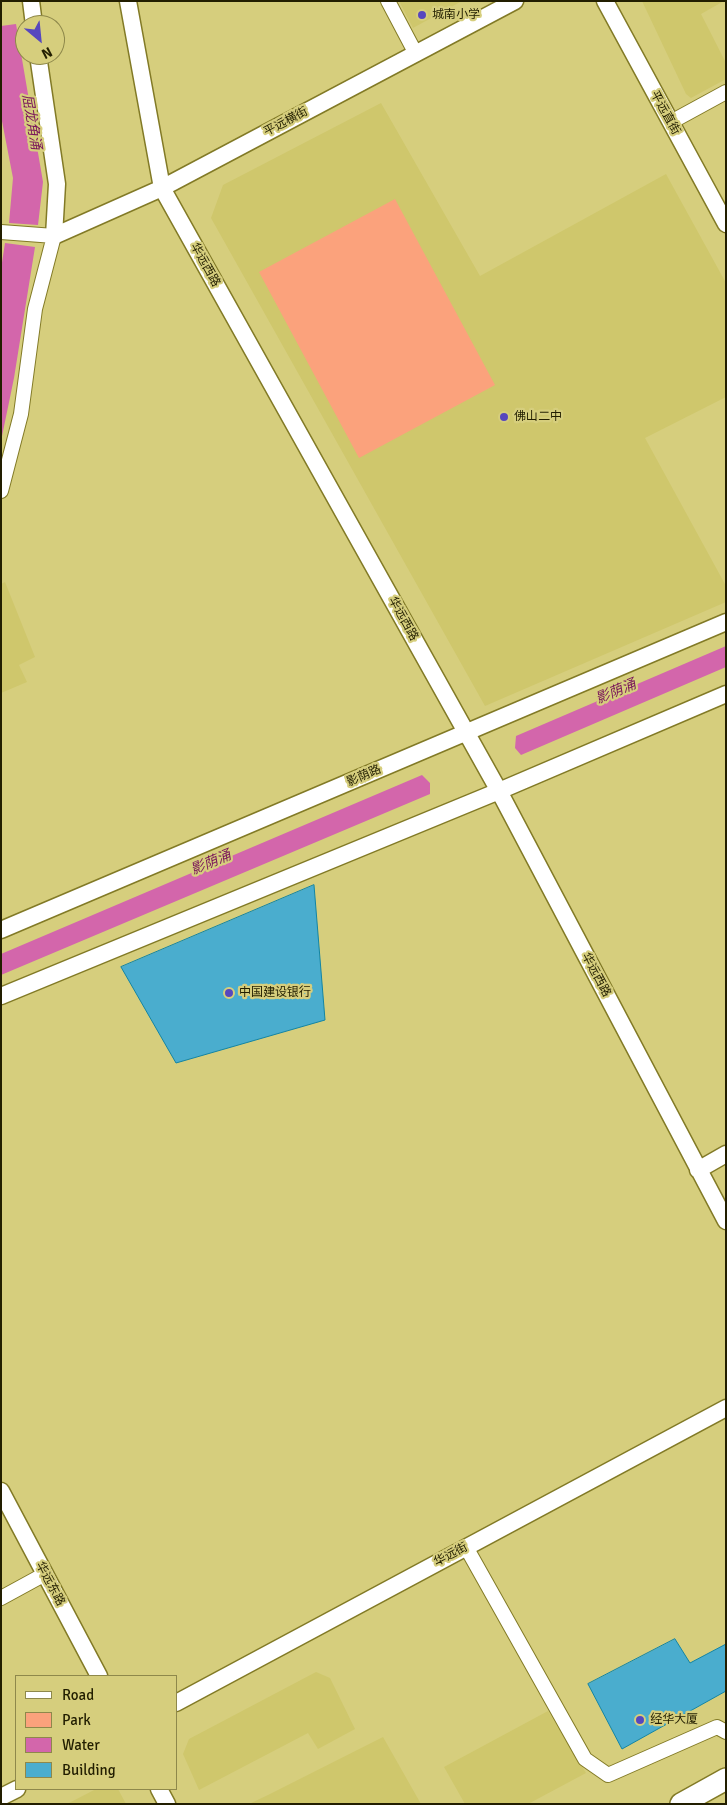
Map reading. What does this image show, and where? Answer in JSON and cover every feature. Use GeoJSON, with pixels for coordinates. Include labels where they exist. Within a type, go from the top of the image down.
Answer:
{"type":"FeatureCollection","features":[{"type":"Feature","properties":{"kind":"main road"},"geometry":{"type":"LineString","coordinates":[[680,1804],[726,1779]]}},
{"type":"Feature","properties":{"kind":"street"},"geometry":{"type":"LineString","coordinates":[[31,1],[33,15]]}},
{"type":"Feature","properties":{"kind":"street","name":"华远西路"},"geometry":{"type":"LineString","coordinates":[[128,1],[162,188],[499,791],[726,1221]]}},
{"type":"Feature","properties":{"kind":"street"},"geometry":{"type":"LineString","coordinates":[[388,1],[416,54]]}},
{"type":"Feature","properties":{"kind":"street","name":"平远横街"},"geometry":{"type":"LineString","coordinates":[[54,236],[162,188],[515,1]]}},
{"type":"Feature","properties":{"kind":"street","name":"平远直街"},"geometry":{"type":"LineString","coordinates":[[605,1],[726,224]]}},
{"type":"Feature","properties":{"kind":"street"},"geometry":{"type":"LineString","coordinates":[[1,491],[21,414],[35,310],[54,236],[57,184],[39,65]]}},
{"type":"Feature","properties":{"kind":"street"},"geometry":{"type":"LineString","coordinates":[[671,122],[726,92]]}},
{"type":"Feature","properties":{"kind":"street"},"geometry":{"type":"LineString","coordinates":[[1,232],[54,236]]}},
{"type":"Feature","properties":{"kind":"street","name":"影荫路"},"geometry":{"type":"LineString","coordinates":[[1,930],[726,622]]}},
{"type":"Feature","properties":{"kind":"street"},"geometry":{"type":"LineString","coordinates":[[1,996],[499,791],[726,694]]}},
{"type":"Feature","properties":{"kind":"street"},"geometry":{"type":"LineString","coordinates":[[698,1170],[726,1154]]}},
{"type":"Feature","properties":{"kind":"street","name":"华远街"},"geometry":{"type":"LineString","coordinates":[[178,1702],[726,1408]]}},
{"type":"Feature","properties":{"kind":"street","name":"华远东路"},"geometry":{"type":"LineString","coordinates":[[1,1491],[98,1675]]}},
{"type":"Feature","properties":{"kind":"street"},"geometry":{"type":"LineString","coordinates":[[466,1548],[585,1759],[594,1766],[608,1775],[717,1727],[726,1732]]}},
{"type":"Feature","properties":{"kind":"street"},"geometry":{"type":"LineString","coordinates":[[1,1598],[45,1574]]}},
{"type":"Feature","properties":{"kind":"street"},"geometry":{"type":"LineString","coordinates":[[1,1797],[15,1790]]}},
{"type":"Feature","properties":{"kind":"street"},"geometry":{"type":"LineString","coordinates":[[160,1790],[167,1804]]}},
{"type":"Feature","properties":{"kind":"shaded area","name":"城南小学"},"geometry":{"type":"Polygon","coordinates":[[[399,1],[462,1],[413,28],[399,1]]]}},
{"type":"Feature","properties":{"kind":"shaded area"},"geometry":{"type":"Polygon","coordinates":[[[642,1],[724,1],[701,14],[726,63],[726,79],[691,98],[686,94],[642,1]]]}},
{"type":"Feature","properties":{"kind":"shaded area","name":"佛山二中"},"geometry":{"type":"Polygon","coordinates":[[[381,103],[480,276],[666,174],[726,283],[726,397],[645,438],[726,586],[726,602],[485,706],[211,218],[223,185],[381,103]]]}},
{"type":"Feature","properties":{"kind":"shaded area"},"geometry":{"type":"Polygon","coordinates":[[[5,582],[35,657],[19,665],[27,682],[1,693],[1,584],[5,582]]]}},
{"type":"Feature","properties":{"kind":"shaded area"},"geometry":{"type":"Polygon","coordinates":[[[316,1672],[330,1678],[355,1729],[318,1749],[308,1733],[199,1790],[183,1754],[189,1739],[316,1672]]]}},
{"type":"Feature","properties":{"kind":"shaded area"},"geometry":{"type":"Polygon","coordinates":[[[548,1711],[586,1773],[528,1804],[465,1804],[444,1767],[548,1711]]]}},
{"type":"Feature","properties":{"kind":"shaded area"},"geometry":{"type":"Polygon","coordinates":[[[383,1737],[421,1804],[249,1804],[268,1795],[383,1737]]]}},
{"type":"Feature","properties":{"kind":"shaded area"},"geometry":{"type":"Polygon","coordinates":[[[94,1790],[119,1790],[126,1804],[67,1804],[94,1790]]]}},
{"type":"Feature","properties":{"kind":"green space"},"geometry":{"type":"Polygon","coordinates":[[[395,199],[495,385],[359,458],[259,272],[395,199]]]}},
{"type":"Feature","properties":{"kind":"water","name":"屈龙角涌"},"geometry":{"type":"Polygon","coordinates":[[[15,24],[15,65],[23,65],[43,182],[38,225],[9,223],[13,178],[1,116],[1,26],[15,24]]]}},
{"type":"Feature","properties":{"kind":"water"},"geometry":{"type":"Polygon","coordinates":[[[5,243],[35,247],[14,378],[1,441],[1,269],[5,243]]]}},
{"type":"Feature","properties":{"kind":"water"},"geometry":{"type":"Polygon","coordinates":[[[726,646],[726,667],[521,755],[515,748],[516,736],[726,646]]]}},
{"type":"Feature","properties":{"kind":"water"},"geometry":{"type":"Polygon","coordinates":[[[422,775],[430,783],[430,794],[1,975],[1,954],[422,775]]]}},
{"type":"Feature","properties":{"kind":"building","name":"中国建设银行"},"geometry":{"type":"Polygon","coordinates":[[[314,885],[325,1020],[176,1063],[121,967],[314,885]]]}},
{"type":"Feature","properties":{"kind":"building","name":"经华大厦"},"geometry":{"type":"Polygon","coordinates":[[[675,1639],[690,1663],[726,1644],[726,1691],[622,1749],[588,1684],[675,1639]]]}},
{"type":"Feature","properties":{"kind":"place","name":"城南小学"},"geometry":{"type":"Point","coordinates":[422,15]}},
{"type":"Feature","properties":{"kind":"place","name":"佛山二中"},"geometry":{"type":"Point","coordinates":[504,417]}},
{"type":"Feature","properties":{"kind":"place","name":"中国建设银行"},"geometry":{"type":"Point","coordinates":[229,993]}},
{"type":"Feature","properties":{"kind":"place","name":"经华大厦"},"geometry":{"type":"Point","coordinates":[640,1720]}},
{"type":"Feature","properties":{"kind":"water label","name":"影荫涌"},"geometry":{"type":"Point","coordinates":[616,692]}},
{"type":"Feature","properties":{"kind":"water label","name":"影荫涌"},"geometry":{"type":"Point","coordinates":[211,863]}}]}
